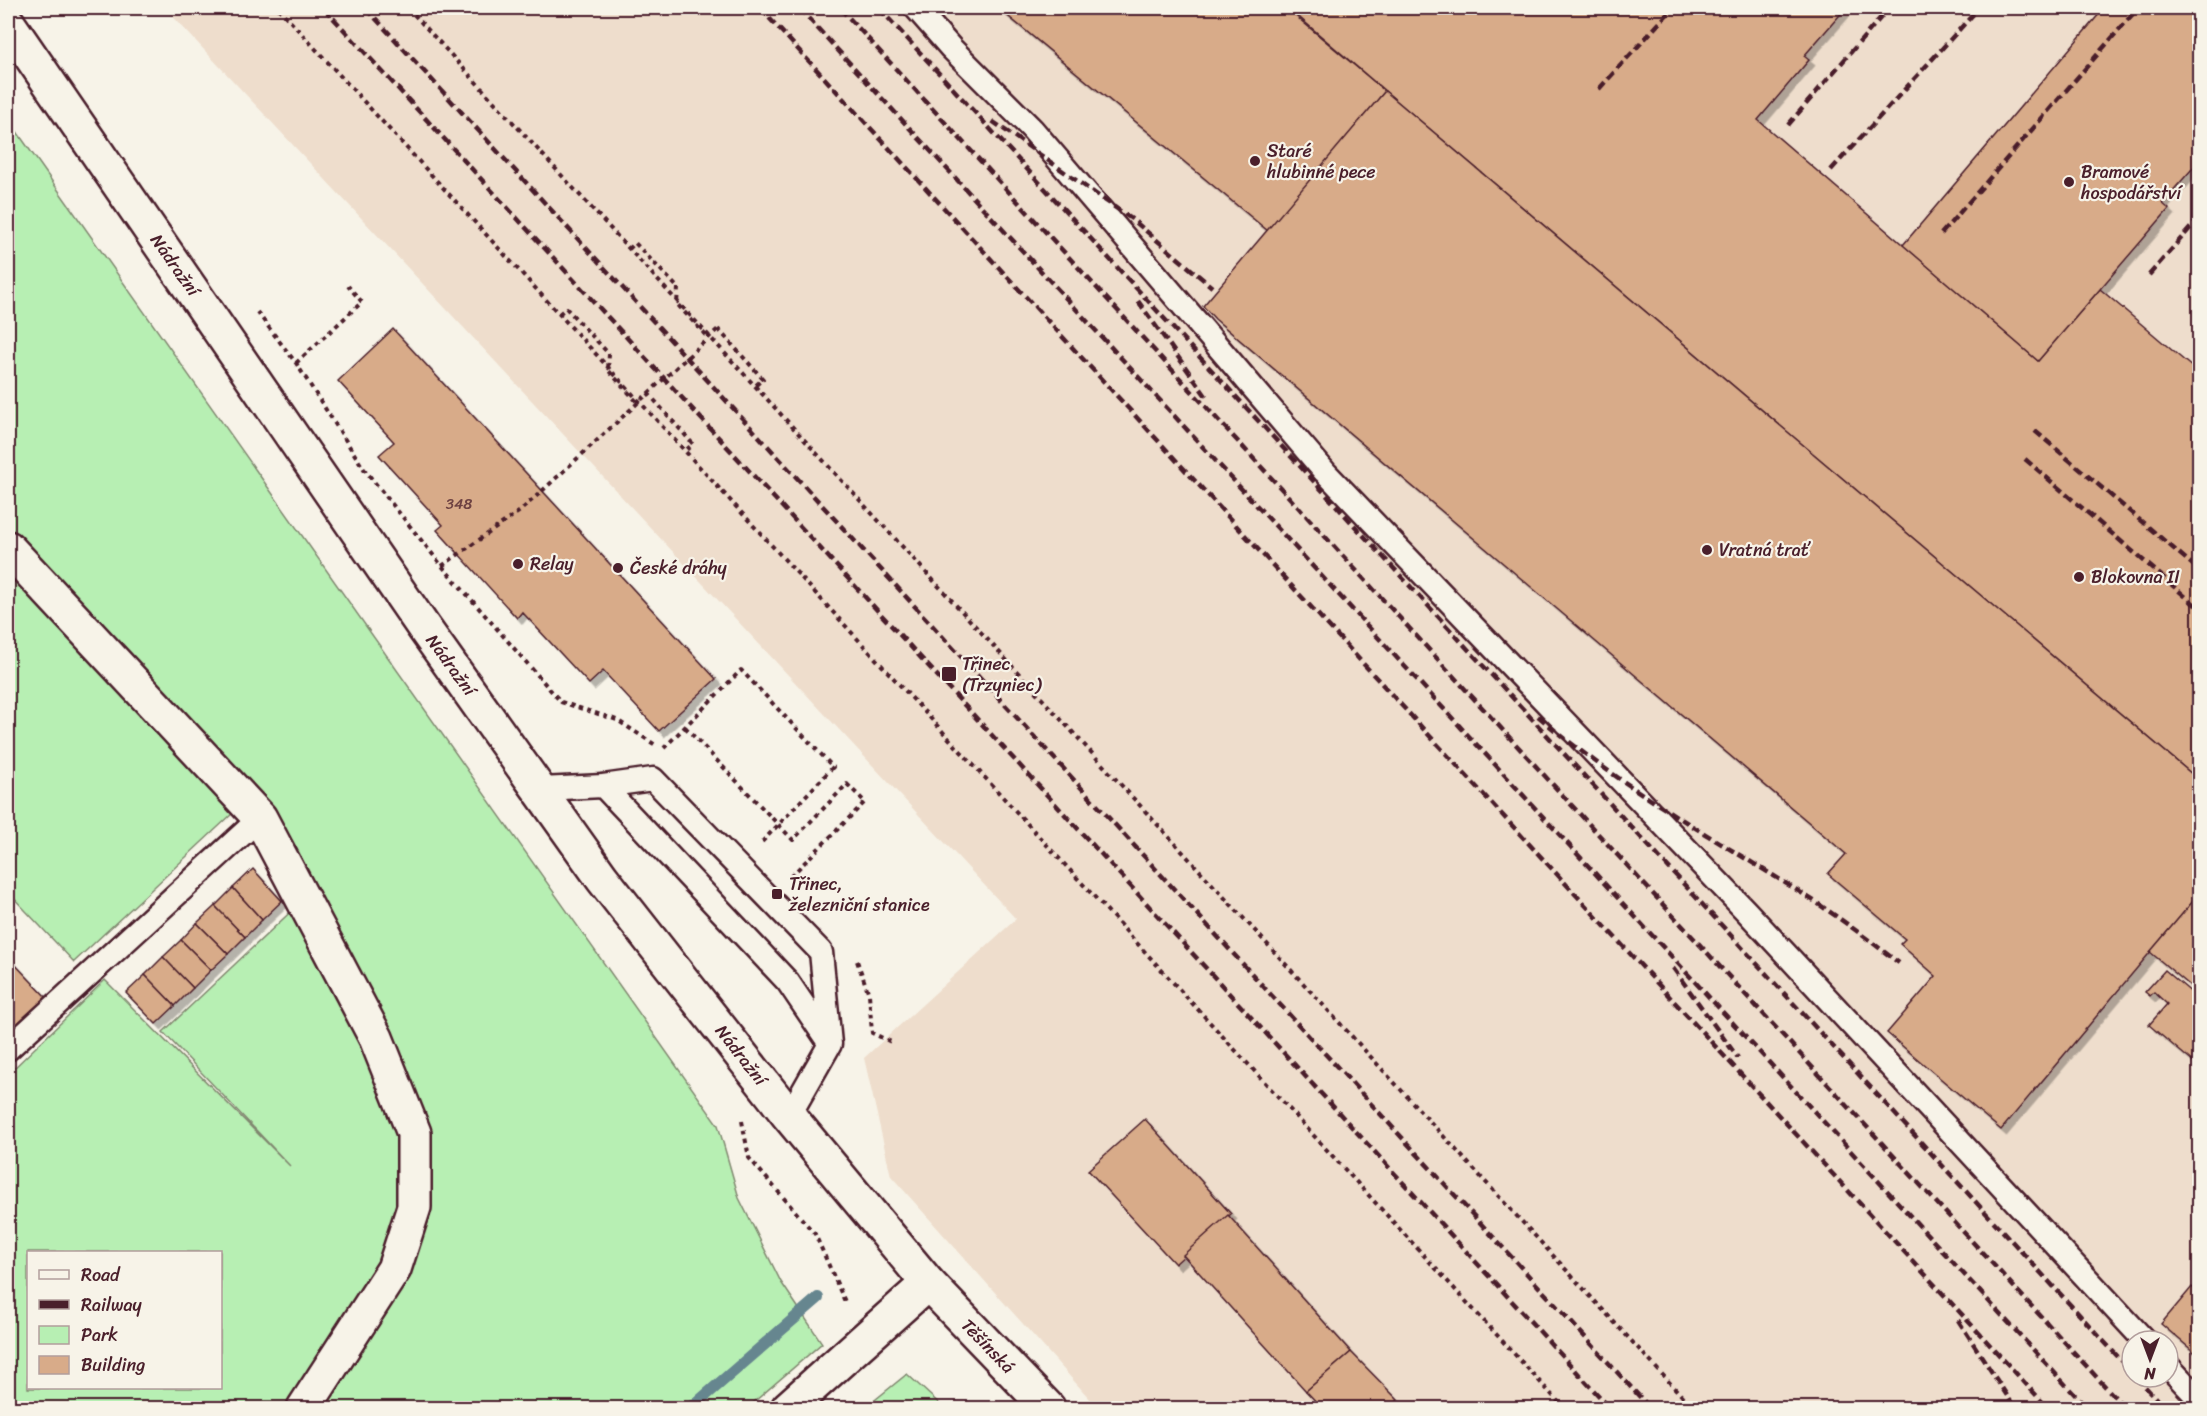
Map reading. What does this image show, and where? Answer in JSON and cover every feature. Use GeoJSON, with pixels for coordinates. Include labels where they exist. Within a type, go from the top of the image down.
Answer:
{"type":"FeatureCollection","features":[{"type":"Feature","properties":{"kind":"main road","name":"Nádražní"},"geometry":{"type":"LineString","coordinates":[[8,23],[424,628],[541,789],[602,878],[789,1116],[927,1283]]}},
{"type":"Feature","properties":{"kind":"main road"},"geometry":{"type":"LineString","coordinates":[[8,548],[260,818],[376,1038],[414,1133],[414,1207],[394,1269],[304,1408]]}},
{"type":"Feature","properties":{"kind":"main road"},"geometry":{"type":"LineString","coordinates":[[788,1408],[927,1283]]}},
{"type":"Feature","properties":{"kind":"main road","name":"Těšínská"},"geometry":{"type":"LineString","coordinates":[[927,1283],[1048,1408]]}},
{"type":"Feature","properties":{"kind":"lane"},"geometry":{"type":"LineString","coordinates":[[916,8],[951,48],[1032,129],[1325,472],[1755,921],[2134,1329]]}},
{"type":"Feature","properties":{"kind":"lane"},"geometry":{"type":"LineString","coordinates":[[541,789],[603,786],[653,779],[820,952],[830,1044],[789,1116]]}},
{"type":"Feature","properties":{"kind":"lane"},"geometry":{"type":"LineString","coordinates":[[603,786],[788,982],[830,1044]]}},
{"type":"Feature","properties":{"kind":"lane"},"geometry":{"type":"LineString","coordinates":[[8,1049],[260,818]]}},
{"type":"Feature","properties":{"kind":"lane"},"geometry":{"type":"LineString","coordinates":[[2180,1379],[2199,1400]]}},
{"type":"Feature","properties":{"kind":"path"},"geometry":{"type":"LineString","coordinates":[[278,8],[1564,1408]]}},
{"type":"Feature","properties":{"kind":"path"},"geometry":{"type":"LineString","coordinates":[[408,8],[1694,1408]]}},
{"type":"Feature","properties":{"kind":"path"},"geometry":{"type":"LineString","coordinates":[[629,249],[635,243],[678,288],[677,304],[708,338]]}},
{"type":"Feature","properties":{"kind":"path"},"geometry":{"type":"LineString","coordinates":[[296,363],[362,302],[348,286]]}},
{"type":"Feature","properties":{"kind":"path"},"geometry":{"type":"LineString","coordinates":[[559,314],[566,308],[609,354],[608,370],[638,403]]}},
{"type":"Feature","properties":{"kind":"path"},"geometry":{"type":"LineString","coordinates":[[669,757],[617,720],[561,702],[442,566],[520,511],[718,329],[763,378],[755,386]]}},
{"type":"Feature","properties":{"kind":"path"},"geometry":{"type":"LineString","coordinates":[[648,393],[693,444],[685,451]]}},
{"type":"Feature","properties":{"kind":"path"},"geometry":{"type":"LineString","coordinates":[[662,750],[741,670],[832,767],[755,849]]}},
{"type":"Feature","properties":{"kind":"path"},"geometry":{"type":"LineString","coordinates":[[685,727],[793,840],[847,784],[865,802],[786,881]]}},
{"type":"Feature","properties":{"kind":"path"},"geometry":{"type":"LineString","coordinates":[[742,1119],[749,1158],[815,1234],[863,1342]]}},
{"type":"Feature","properties":{"kind":"shaded area"},"geometry":{"type":"Polygon","coordinates":[[[165,8],[2199,8],[2199,1408],[1098,1408],[891,1176],[864,1058],[1016,919],[165,8]]]}},
{"type":"Feature","properties":{"kind":"green space"},"geometry":{"type":"Polygon","coordinates":[[[8,119],[718,1125],[739,1198],[781,1282],[822,1343],[747,1408],[8,1408],[8,1074],[105,980],[290,1166],[163,1032],[300,903],[275,865],[233,813],[74,962],[8,892],[8,119]]]}},
{"type":"Feature","properties":{"kind":"green space"},"geometry":{"type":"Polygon","coordinates":[[[907,1374],[944,1408],[865,1408],[907,1374]]]}},
{"type":"Feature","properties":{"kind":"building","name":"Staré hlubinné pece"},"geometry":{"type":"Polygon","coordinates":[[[998,8],[1286,8],[1385,91],[1268,231],[998,8]]]}},
{"type":"Feature","properties":{"kind":"building","name":"Blokovna II"},"geometry":{"type":"Polygon","coordinates":[[[1297,8],[1846,8],[1804,56],[1809,60],[1758,120],[2038,361],[2100,289],[2200,374],[2200,781],[1385,91],[1293,12],[1297,8]]]}},
{"type":"Feature","properties":{"kind":"building","name":"Bramové hospodářství"},"geometry":{"type":"Polygon","coordinates":[[[2094,8],[2200,8],[2200,160],[2162,203],[2169,209],[2038,361],[1903,245],[2100,13],[2094,8]]]}},
{"type":"Feature","properties":{"kind":"building","name":"Vratná trať"},"geometry":{"type":"Polygon","coordinates":[[[1385,91],[2200,781],[2200,893],[2001,1130],[1887,1033],[1936,976],[1900,944],[1905,939],[1828,874],[1846,854],[1215,319],[1203,306],[1385,91]]]}},
{"type":"Feature","properties":{"kind":"building"},"geometry":{"type":"Polygon","coordinates":[[[393,329],[716,679],[659,731],[603,671],[589,684],[522,612],[517,618],[437,530],[443,525],[379,455],[394,442],[338,381],[393,329]]]}},
{"type":"Feature","properties":{"kind":"building"},"geometry":{"type":"Polygon","coordinates":[[[253,869],[282,901],[262,920],[233,888],[253,869]]]}},
{"type":"Feature","properties":{"kind":"building"},"geometry":{"type":"Polygon","coordinates":[[[233,888],[262,920],[245,937],[215,906],[233,888]]]}},
{"type":"Feature","properties":{"kind":"building"},"geometry":{"type":"Polygon","coordinates":[[[2200,893],[2200,994],[2150,952],[2200,893]]]}},
{"type":"Feature","properties":{"kind":"building"},"geometry":{"type":"Polygon","coordinates":[[[215,906],[245,937],[228,954],[197,923],[215,906]]]}},
{"type":"Feature","properties":{"kind":"building"},"geometry":{"type":"Polygon","coordinates":[[[197,923],[228,954],[211,970],[181,940],[197,923]]]}},
{"type":"Feature","properties":{"kind":"building"},"geometry":{"type":"Polygon","coordinates":[[[181,940],[211,970],[193,988],[163,957],[181,940]]]}},
{"type":"Feature","properties":{"kind":"building"},"geometry":{"type":"Polygon","coordinates":[[[8,957],[47,998],[8,1035],[8,957]]]}},
{"type":"Feature","properties":{"kind":"building"},"geometry":{"type":"Polygon","coordinates":[[[163,957],[193,988],[175,1006],[145,975],[163,957]]]}},
{"type":"Feature","properties":{"kind":"building"},"geometry":{"type":"Polygon","coordinates":[[[2165,970],[2200,1000],[2200,1068],[2149,1025],[2167,1004],[2154,992],[2150,996],[2145,992],[2165,970]]]}},
{"type":"Feature","properties":{"kind":"building"},"geometry":{"type":"Polygon","coordinates":[[[145,975],[175,1006],[156,1024],[126,993],[145,975]]]}},
{"type":"Feature","properties":{"kind":"building"},"geometry":{"type":"Polygon","coordinates":[[[1145,1119],[1231,1214],[1175,1264],[1088,1170],[1145,1119]]]}},
{"type":"Feature","properties":{"kind":"building"},"geometry":{"type":"Polygon","coordinates":[[[1228,1215],[1351,1352],[1306,1391],[1183,1255],[1228,1215]]]}},
{"type":"Feature","properties":{"kind":"building"},"geometry":{"type":"Polygon","coordinates":[[[2192,1287],[2200,1294],[2200,1357],[2180,1340],[2180,1329],[2167,1329],[2161,1324],[2192,1287]]]}},
{"type":"Feature","properties":{"kind":"building"},"geometry":{"type":"Polygon","coordinates":[[[1351,1352],[1398,1400],[1389,1408],[1322,1408],[1306,1391],[1351,1352]]]}},
{"type":"Feature","properties":{"kind":"waterway"},"geometry":{"type":"LineString","coordinates":[[691,1408],[818,1298]]}},
{"type":"Feature","properties":{"kind":"railway"},"geometry":{"type":"LineString","coordinates":[[324,8],[1610,1408]]}},
{"type":"Feature","properties":{"kind":"railway"},"geometry":{"type":"LineString","coordinates":[[366,8],[1650,1408]]}},
{"type":"Feature","properties":{"kind":"railway"},"geometry":{"type":"LineString","coordinates":[[760,8],[2048,1408]]}},
{"type":"Feature","properties":{"kind":"railway"},"geometry":{"type":"LineString","coordinates":[[799,8],[2087,1408]]}},
{"type":"Feature","properties":{"kind":"railway"},"geometry":{"type":"LineString","coordinates":[[840,8],[2125,1408]]}},
{"type":"Feature","properties":{"kind":"railway"},"geometry":{"type":"LineString","coordinates":[[879,8],[2120,1359]]}},
{"type":"Feature","properties":{"kind":"railway"},"geometry":{"type":"LineString","coordinates":[[1599,89],[1673,8]]}},
{"type":"Feature","properties":{"kind":"railway"},"geometry":{"type":"LineString","coordinates":[[1788,125],[1889,8]]}},
{"type":"Feature","properties":{"kind":"railway"},"geometry":{"type":"LineString","coordinates":[[1831,170],[1979,8]]}},
{"type":"Feature","properties":{"kind":"railway"},"geometry":{"type":"LineString","coordinates":[[1941,234],[2138,8]]}},
{"type":"Feature","properties":{"kind":"railway"},"geometry":{"type":"LineString","coordinates":[[992,121],[1133,220],[1212,287]]}},
{"type":"Feature","properties":{"kind":"railway"},"geometry":{"type":"LineString","coordinates":[[2149,275],[2200,217]]}},
{"type":"Feature","properties":{"kind":"railway"},"geometry":{"type":"LineString","coordinates":[[1138,301],[1206,396]]}},
{"type":"Feature","properties":{"kind":"railway"},"geometry":{"type":"LineString","coordinates":[[2035,431],[2200,571]]}},
{"type":"Feature","properties":{"kind":"railway"},"geometry":{"type":"LineString","coordinates":[[2025,459],[2200,609]]}},
{"type":"Feature","properties":{"kind":"railway"},"geometry":{"type":"LineString","coordinates":[[1538,716],[1630,786],[1808,897],[1899,963]]}},
{"type":"Feature","properties":{"kind":"railway"},"geometry":{"type":"LineString","coordinates":[[1673,968],[1738,1058]]}},
{"type":"Feature","properties":{"kind":"railway"},"geometry":{"type":"LineString","coordinates":[[1958,1320],[2015,1408]]}},
{"type":"Feature","properties":{"kind":"railway"},"geometry":{"type":"LineString","coordinates":[[2147,1389],[2165,1408]]}},
{"type":"Feature","properties":{"kind":"place","name":"Staré hlubinné pece"},"geometry":{"type":"Point","coordinates":[1255,161]}},
{"type":"Feature","properties":{"kind":"place","name":"Bramové hospodářství"},"geometry":{"type":"Point","coordinates":[2069,182]}},
{"type":"Feature","properties":{"kind":"place","name":"Vratná trať"},"geometry":{"type":"Point","coordinates":[1707,550]}},
{"type":"Feature","properties":{"kind":"place","name":"Relay"},"geometry":{"type":"Point","coordinates":[518,564]}},
{"type":"Feature","properties":{"kind":"place","name":"České dráhy"},"geometry":{"type":"Point","coordinates":[618,568]}},
{"type":"Feature","properties":{"kind":"place","name":"Blokovna II"},"geometry":{"type":"Point","coordinates":[2079,577]}},
{"type":"Feature","properties":{"kind":"place","name":"Třinec (Trzyniec)"},"geometry":{"type":"Point","coordinates":[949,674]}},
{"type":"Feature","properties":{"kind":"place","name":"Třinec, železniční stanice"},"geometry":{"type":"Point","coordinates":[777,894]}}]}
